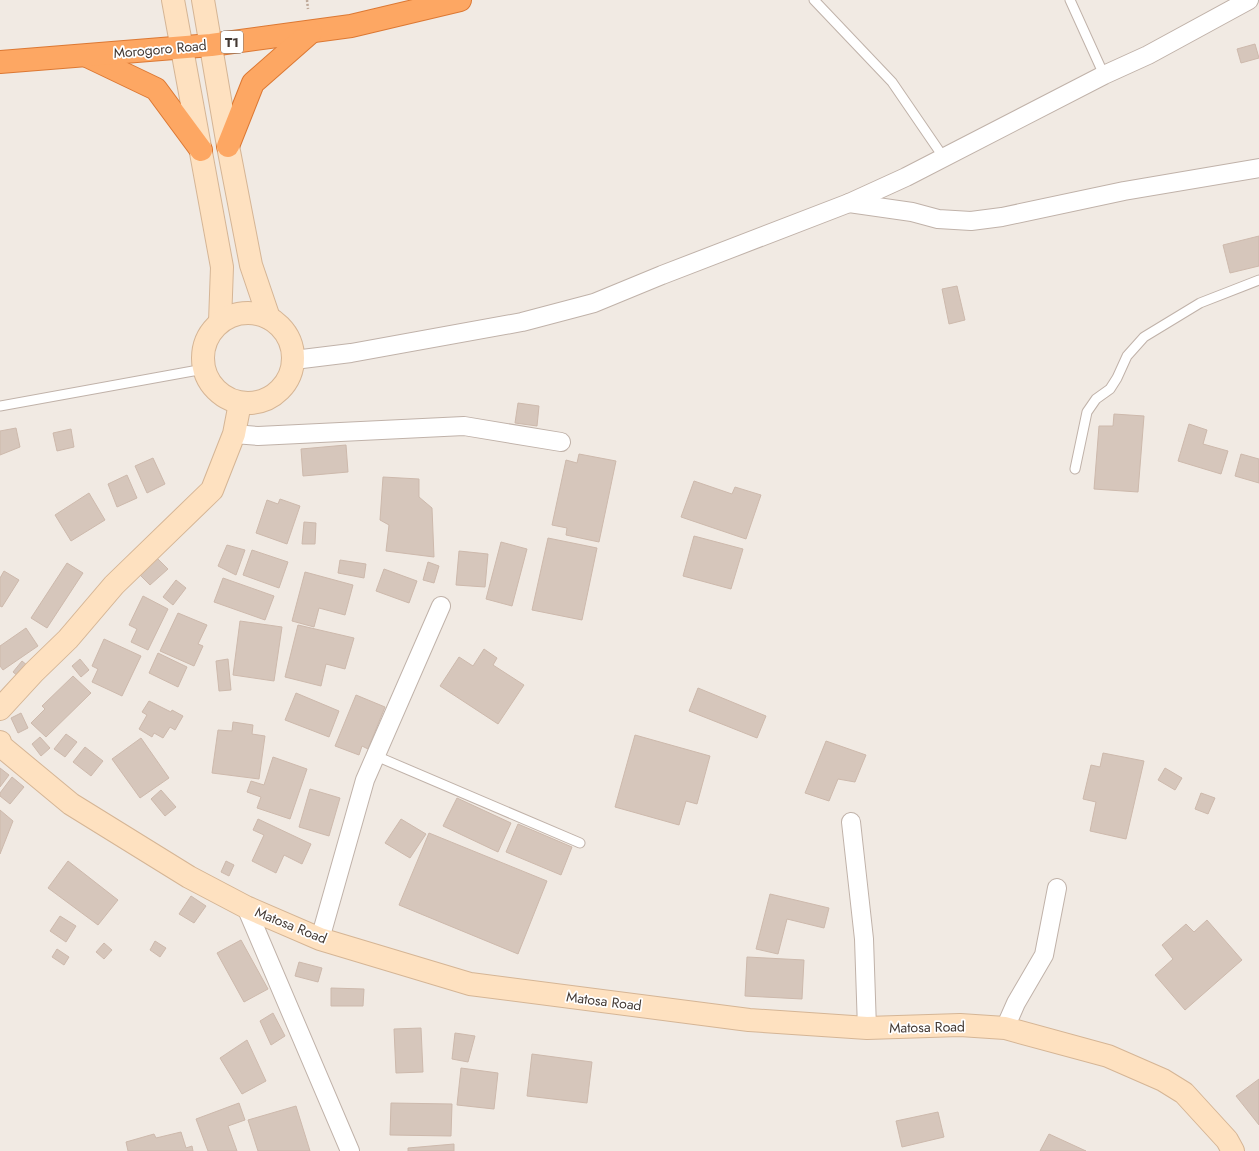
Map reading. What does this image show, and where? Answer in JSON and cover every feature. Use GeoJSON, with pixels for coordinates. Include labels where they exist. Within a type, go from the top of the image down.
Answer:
{"type":"FeatureCollection","features":[{"type":"Feature","properties":{"kind":"highway","name":"Morogoro Road"},"geometry":{"type":"LineString","coordinates":[[0,62],[182,48],[311,32],[351,26],[460,0]]}},
{"type":"Feature","properties":{"kind":"highway"},"geometry":{"type":"LineString","coordinates":[[228,146],[253,83],[311,32]]}},
{"type":"Feature","properties":{"kind":"highway"},"geometry":{"type":"LineString","coordinates":[[86,55],[156,89],[201,150]]}},
{"type":"Feature","properties":{"kind":"street"},"geometry":{"type":"LineString","coordinates":[[173,0],[222,267],[220,322]]}},
{"type":"Feature","properties":{"kind":"street"},"geometry":{"type":"LineString","coordinates":[[203,0],[228,146],[251,265],[269,318]]}},
{"type":"Feature","properties":{"kind":"street"},"geometry":{"type":"LineString","coordinates":[[294,360],[351,353],[522,322],[594,302],[849,203],[944,158],[1104,75],[1148,54],[1249,0]]}},
{"type":"Feature","properties":{"kind":"street"},"geometry":{"type":"LineString","coordinates":[[849,203],[912,212],[938,219],[971,221],[1002,217],[1124,191],[1259,168]]}},
{"type":"Feature","properties":{"kind":"street"},"geometry":{"type":"LineString","coordinates":[[244,313],[257,313],[280,325],[288,335],[293,347],[294,360],[292,373],[286,384],[277,394],[265,400],[253,403],[240,403],[227,399],[217,391],[209,381],[204,369],[203,356],[205,343],[211,332],[220,322],[231,316],[244,313]]}},
{"type":"Feature","properties":{"kind":"street"},"geometry":{"type":"LineString","coordinates":[[0,709],[34,672],[68,639],[114,585],[212,490],[234,434],[240,403]]}},
{"type":"Feature","properties":{"kind":"street"},"geometry":{"type":"LineString","coordinates":[[234,434],[258,436],[464,426],[561,442]]}},
{"type":"Feature","properties":{"kind":"street"},"geometry":{"type":"LineString","coordinates":[[320,939],[365,780],[441,606]]}},
{"type":"Feature","properties":{"kind":"street","name":"Matosa Road"},"geometry":{"type":"LineString","coordinates":[[0,742],[1,746],[71,804],[189,877],[246,907],[320,939],[470,984],[749,1020],[867,1028],[960,1025],[1005,1028],[1108,1056],[1163,1080],[1184,1093],[1227,1140],[1233,1151]]}},
{"type":"Feature","properties":{"kind":"street"},"geometry":{"type":"LineString","coordinates":[[851,822],[864,939],[867,1028]]}},
{"type":"Feature","properties":{"kind":"street"},"geometry":{"type":"LineString","coordinates":[[1005,1028],[1016,1003],[1044,955],[1057,888]]}},
{"type":"Feature","properties":{"kind":"street"},"geometry":{"type":"LineString","coordinates":[[246,907],[350,1151]]}},
{"type":"Feature","properties":{"kind":"lane"},"geometry":{"type":"LineString","coordinates":[[814,0],[892,82],[944,158]]}},
{"type":"Feature","properties":{"kind":"lane"},"geometry":{"type":"LineString","coordinates":[[1070,0],[1104,75]]}},
{"type":"Feature","properties":{"kind":"lane"},"geometry":{"type":"LineString","coordinates":[[1075,469],[1086,412],[1096,399],[1110,389],[1127,356],[1144,337],[1200,303],[1259,280]]}},
{"type":"Feature","properties":{"kind":"lane"},"geometry":{"type":"LineString","coordinates":[[0,406],[204,369]]}},
{"type":"Feature","properties":{"kind":"lane"},"geometry":{"type":"LineString","coordinates":[[376,756],[580,843]]}},
{"type":"Feature","properties":{"kind":"building"},"geometry":{"type":"Polygon","coordinates":[[[1255,44],[1259,58],[1241,63],[1237,49],[1255,44]]]}},
{"type":"Feature","properties":{"kind":"building"},"geometry":{"type":"Polygon","coordinates":[[[1259,236],[1259,266],[1230,273],[1223,245],[1259,236]]]}},
{"type":"Feature","properties":{"kind":"building"},"geometry":{"type":"Polygon","coordinates":[[[957,286],[965,320],[949,324],[942,289],[957,286]]]}},
{"type":"Feature","properties":{"kind":"building"},"geometry":{"type":"Polygon","coordinates":[[[518,403],[539,406],[537,426],[515,423],[518,403]]]}},
{"type":"Feature","properties":{"kind":"building"},"geometry":{"type":"Polygon","coordinates":[[[1114,414],[1144,416],[1138,492],[1094,489],[1099,426],[1113,426],[1114,414]]]}},
{"type":"Feature","properties":{"kind":"building"},"geometry":{"type":"Polygon","coordinates":[[[1189,424],[1207,430],[1203,444],[1228,451],[1221,474],[1178,461],[1189,424]]]}},
{"type":"Feature","properties":{"kind":"building"},"geometry":{"type":"Polygon","coordinates":[[[16,428],[20,447],[0,455],[0,431],[16,428]]]}},
{"type":"Feature","properties":{"kind":"building"},"geometry":{"type":"Polygon","coordinates":[[[71,429],[74,447],[57,451],[53,433],[71,429]]]}},
{"type":"Feature","properties":{"kind":"building"},"geometry":{"type":"Polygon","coordinates":[[[346,445],[348,472],[303,476],[301,449],[346,445]]]}},
{"type":"Feature","properties":{"kind":"building"},"geometry":{"type":"Polygon","coordinates":[[[579,454],[616,461],[599,542],[566,535],[567,528],[552,525],[566,460],[577,463],[579,454]]]}},
{"type":"Feature","properties":{"kind":"building"},"geometry":{"type":"Polygon","coordinates":[[[1241,454],[1259,459],[1259,483],[1235,476],[1241,454]]]}},
{"type":"Feature","properties":{"kind":"building"},"geometry":{"type":"Polygon","coordinates":[[[153,458],[165,484],[147,493],[135,466],[153,458]]]}},
{"type":"Feature","properties":{"kind":"building"},"geometry":{"type":"Polygon","coordinates":[[[127,475],[137,498],[117,507],[108,484],[127,475]]]}},
{"type":"Feature","properties":{"kind":"building"},"geometry":{"type":"Polygon","coordinates":[[[383,477],[419,479],[419,497],[432,508],[434,557],[386,551],[389,525],[380,520],[383,477]]]}},
{"type":"Feature","properties":{"kind":"building"},"geometry":{"type":"Polygon","coordinates":[[[694,481],[732,494],[735,487],[761,495],[746,539],[681,517],[694,481]]]}},
{"type":"Feature","properties":{"kind":"building"},"geometry":{"type":"Polygon","coordinates":[[[89,493],[105,520],[71,541],[55,515],[89,493]]]}},
{"type":"Feature","properties":{"kind":"building"},"geometry":{"type":"Polygon","coordinates":[[[280,499],[300,506],[287,544],[256,533],[267,500],[278,504],[280,499]]]}},
{"type":"Feature","properties":{"kind":"building"},"geometry":{"type":"Polygon","coordinates":[[[304,522],[316,523],[315,544],[302,544],[304,522]]]}},
{"type":"Feature","properties":{"kind":"building"},"geometry":{"type":"Polygon","coordinates":[[[694,536],[743,549],[731,589],[683,576],[694,536]]]}},
{"type":"Feature","properties":{"kind":"building"},"geometry":{"type":"Polygon","coordinates":[[[548,538],[597,548],[582,620],[532,610],[548,538]]]}},
{"type":"Feature","properties":{"kind":"building"},"geometry":{"type":"Polygon","coordinates":[[[501,542],[527,549],[512,606],[486,599],[501,542]]]}},
{"type":"Feature","properties":{"kind":"building"},"geometry":{"type":"Polygon","coordinates":[[[227,545],[245,550],[236,575],[218,566],[227,545]]]}},
{"type":"Feature","properties":{"kind":"building"},"geometry":{"type":"Polygon","coordinates":[[[252,550],[288,562],[279,588],[243,575],[252,550]]]}},
{"type":"Feature","properties":{"kind":"building"},"geometry":{"type":"Polygon","coordinates":[[[459,551],[488,554],[485,587],[456,585],[459,551]]]}},
{"type":"Feature","properties":{"kind":"building"},"geometry":{"type":"Polygon","coordinates":[[[157,558],[168,569],[150,585],[140,575],[157,558]]]}},
{"type":"Feature","properties":{"kind":"building"},"geometry":{"type":"Polygon","coordinates":[[[340,560],[366,564],[364,578],[338,573],[340,560]]]}},
{"type":"Feature","properties":{"kind":"building"},"geometry":{"type":"Polygon","coordinates":[[[428,562],[439,566],[434,583],[423,580],[428,562]]]}},
{"type":"Feature","properties":{"kind":"building"},"geometry":{"type":"Polygon","coordinates":[[[67,563],[83,573],[47,628],[31,618],[67,563]]]}},
{"type":"Feature","properties":{"kind":"building"},"geometry":{"type":"Polygon","coordinates":[[[384,569],[417,581],[409,603],[376,591],[384,569]]]}},
{"type":"Feature","properties":{"kind":"building"},"geometry":{"type":"Polygon","coordinates":[[[4,571],[19,580],[2,607],[0,606],[0,578],[4,571]]]}},
{"type":"Feature","properties":{"kind":"building"},"geometry":{"type":"Polygon","coordinates":[[[305,572],[353,585],[345,615],[319,608],[314,627],[292,621],[305,572]]]}},
{"type":"Feature","properties":{"kind":"building"},"geometry":{"type":"Polygon","coordinates":[[[223,578],[274,596],[265,620],[214,602],[223,578]]]}},
{"type":"Feature","properties":{"kind":"building"},"geometry":{"type":"Polygon","coordinates":[[[176,580],[186,588],[173,605],[163,597],[176,580]]]}},
{"type":"Feature","properties":{"kind":"building"},"geometry":{"type":"Polygon","coordinates":[[[143,596],[168,609],[148,650],[131,642],[137,629],[129,625],[143,596]]]}},
{"type":"Feature","properties":{"kind":"building"},"geometry":{"type":"Polygon","coordinates":[[[178,613],[207,625],[198,644],[203,646],[194,666],[160,651],[178,613]]]}},
{"type":"Feature","properties":{"kind":"building"},"geometry":{"type":"Polygon","coordinates":[[[240,621],[282,627],[274,681],[233,675],[240,621]]]}},
{"type":"Feature","properties":{"kind":"building"},"geometry":{"type":"Polygon","coordinates":[[[298,625],[354,638],[345,669],[326,664],[321,686],[285,677],[298,625]]]}},
{"type":"Feature","properties":{"kind":"building"},"geometry":{"type":"Polygon","coordinates":[[[26,628],[38,646],[3,670],[0,666],[0,646],[26,628]]]}},
{"type":"Feature","properties":{"kind":"building"},"geometry":{"type":"Polygon","coordinates":[[[104,639],[141,656],[122,696],[92,682],[98,669],[92,666],[104,639]]]}},
{"type":"Feature","properties":{"kind":"building"},"geometry":{"type":"Polygon","coordinates":[[[484,649],[497,658],[493,665],[524,685],[498,724],[440,686],[459,657],[473,666],[484,649]]]}},
{"type":"Feature","properties":{"kind":"building"},"geometry":{"type":"Polygon","coordinates":[[[158,653],[187,667],[178,687],[149,673],[158,653]]]}},
{"type":"Feature","properties":{"kind":"building"},"geometry":{"type":"Polygon","coordinates":[[[80,659],[89,670],[81,677],[72,666],[80,659]]]}},
{"type":"Feature","properties":{"kind":"building"},"geometry":{"type":"Polygon","coordinates":[[[228,659],[231,690],[219,691],[216,661],[228,659]]]}},
{"type":"Feature","properties":{"kind":"building"},"geometry":{"type":"Polygon","coordinates":[[[22,661],[28,666],[19,677],[13,672],[22,661]]]}},
{"type":"Feature","properties":{"kind":"building"},"geometry":{"type":"Polygon","coordinates":[[[73,676],[91,693],[46,737],[31,723],[45,709],[42,706],[73,676]]]}},
{"type":"Feature","properties":{"kind":"building"},"geometry":{"type":"Polygon","coordinates":[[[698,688],[766,716],[757,738],[689,711],[698,688]]]}},
{"type":"Feature","properties":{"kind":"building"},"geometry":{"type":"Polygon","coordinates":[[[296,693],[339,711],[329,737],[285,720],[296,693]]]}},
{"type":"Feature","properties":{"kind":"building"},"geometry":{"type":"Polygon","coordinates":[[[356,695],[385,707],[368,749],[362,746],[359,755],[335,746],[356,695]]]}},
{"type":"Feature","properties":{"kind":"building"},"geometry":{"type":"Polygon","coordinates":[[[149,701],[183,716],[175,730],[170,727],[163,738],[154,733],[152,737],[139,729],[147,715],[142,712],[149,701]]]}},
{"type":"Feature","properties":{"kind":"building"},"geometry":{"type":"Polygon","coordinates":[[[21,713],[28,728],[18,733],[11,718],[21,713]]]}},
{"type":"Feature","properties":{"kind":"building"},"geometry":{"type":"Polygon","coordinates":[[[233,722],[253,725],[252,734],[265,736],[259,779],[212,773],[218,730],[232,731],[233,722]]]}},
{"type":"Feature","properties":{"kind":"building"},"geometry":{"type":"Polygon","coordinates":[[[66,734],[77,742],[65,757],[54,749],[66,734]]]}},
{"type":"Feature","properties":{"kind":"building"},"geometry":{"type":"Polygon","coordinates":[[[635,735],[710,756],[697,804],[686,801],[679,825],[615,807],[635,735]]]}},
{"type":"Feature","properties":{"kind":"building"},"geometry":{"type":"Polygon","coordinates":[[[40,737],[50,748],[41,756],[32,744],[40,737]]]}},
{"type":"Feature","properties":{"kind":"building"},"geometry":{"type":"Polygon","coordinates":[[[141,738],[169,778],[140,798],[112,759],[141,738]]]}},
{"type":"Feature","properties":{"kind":"building"},"geometry":{"type":"Polygon","coordinates":[[[826,741],[866,755],[855,782],[838,779],[829,801],[805,793],[826,741]]]}},
{"type":"Feature","properties":{"kind":"building"},"geometry":{"type":"Polygon","coordinates":[[[85,747],[103,761],[91,776],[73,762],[85,747]]]}},
{"type":"Feature","properties":{"kind":"building"},"geometry":{"type":"Polygon","coordinates":[[[1103,753],[1144,761],[1126,839],[1090,831],[1096,802],[1083,799],[1091,765],[1100,767],[1103,753]]]}},
{"type":"Feature","properties":{"kind":"building"},"geometry":{"type":"Polygon","coordinates":[[[273,757],[307,769],[290,819],[257,808],[261,797],[247,792],[251,781],[264,785],[273,757]]]}},
{"type":"Feature","properties":{"kind":"building"},"geometry":{"type":"Polygon","coordinates":[[[0,768],[9,775],[0,787],[0,768]]]}},
{"type":"Feature","properties":{"kind":"building"},"geometry":{"type":"Polygon","coordinates":[[[1165,768],[1182,778],[1175,790],[1158,780],[1165,768]]]}},
{"type":"Feature","properties":{"kind":"building"},"geometry":{"type":"Polygon","coordinates":[[[12,777],[24,787],[10,804],[0,796],[0,793],[12,777]]]}},
{"type":"Feature","properties":{"kind":"building"},"geometry":{"type":"Polygon","coordinates":[[[310,789],[340,798],[329,836],[299,827],[310,789]]]}},
{"type":"Feature","properties":{"kind":"building"},"geometry":{"type":"Polygon","coordinates":[[[161,790],[176,807],[165,816],[151,799],[161,790]]]}},
{"type":"Feature","properties":{"kind":"building"},"geometry":{"type":"Polygon","coordinates":[[[1201,793],[1215,798],[1208,814],[1195,809],[1201,793]]]}},
{"type":"Feature","properties":{"kind":"building"},"geometry":{"type":"Polygon","coordinates":[[[457,798],[511,823],[498,852],[443,826],[457,798]]]}},
{"type":"Feature","properties":{"kind":"building"},"geometry":{"type":"Polygon","coordinates":[[[0,810],[13,821],[0,854],[0,810]]]}},
{"type":"Feature","properties":{"kind":"building"},"geometry":{"type":"Polygon","coordinates":[[[258,819],[311,844],[302,864],[284,855],[276,873],[252,861],[264,835],[253,830],[258,819]]]}},
{"type":"Feature","properties":{"kind":"building"},"geometry":{"type":"Polygon","coordinates":[[[401,819],[426,834],[410,858],[385,843],[401,819]]]}},
{"type":"Feature","properties":{"kind":"building"},"geometry":{"type":"Polygon","coordinates":[[[518,824],[572,847],[561,875],[506,852],[518,824]]]}},
{"type":"Feature","properties":{"kind":"building"},"geometry":{"type":"Polygon","coordinates":[[[429,833],[547,881],[518,954],[399,905],[429,833]]]}},
{"type":"Feature","properties":{"kind":"building"},"geometry":{"type":"Polygon","coordinates":[[[68,861],[118,900],[98,925],[48,888],[68,861]]]}},
{"type":"Feature","properties":{"kind":"building"},"geometry":{"type":"Polygon","coordinates":[[[226,861],[234,865],[229,876],[221,872],[226,861]]]}},
{"type":"Feature","properties":{"kind":"building"},"geometry":{"type":"Polygon","coordinates":[[[770,894],[829,908],[824,928],[787,919],[778,954],[756,949],[770,894]]]}},
{"type":"Feature","properties":{"kind":"building"},"geometry":{"type":"Polygon","coordinates":[[[191,896],[206,906],[194,923],[179,914],[191,896]]]}},
{"type":"Feature","properties":{"kind":"building"},"geometry":{"type":"Polygon","coordinates":[[[60,916],[76,926],[66,942],[50,931],[60,916]]]}},
{"type":"Feature","properties":{"kind":"building"},"geometry":{"type":"Polygon","coordinates":[[[1207,920],[1242,960],[1185,1010],[1155,975],[1173,959],[1162,945],[1186,924],[1194,932],[1207,920]]]}},
{"type":"Feature","properties":{"kind":"building"},"geometry":{"type":"Polygon","coordinates":[[[241,940],[268,989],[244,1002],[217,953],[241,940]]]}},
{"type":"Feature","properties":{"kind":"building"},"geometry":{"type":"Polygon","coordinates":[[[155,941],[166,948],[160,957],[150,950],[155,941]]]}},
{"type":"Feature","properties":{"kind":"building"},"geometry":{"type":"Polygon","coordinates":[[[104,943],[112,950],[104,959],[96,952],[104,943]]]}},
{"type":"Feature","properties":{"kind":"building"},"geometry":{"type":"Polygon","coordinates":[[[57,949],[69,957],[64,965],[52,957],[57,949]]]}},
{"type":"Feature","properties":{"kind":"building"},"geometry":{"type":"Polygon","coordinates":[[[747,957],[804,960],[802,999],[745,996],[747,957]]]}},
{"type":"Feature","properties":{"kind":"building"},"geometry":{"type":"Polygon","coordinates":[[[299,962],[322,968],[318,982],[295,976],[299,962]]]}},
{"type":"Feature","properties":{"kind":"building"},"geometry":{"type":"Polygon","coordinates":[[[331,988],[364,989],[363,1006],[331,1006],[331,988]]]}},
{"type":"Feature","properties":{"kind":"building"},"geometry":{"type":"Polygon","coordinates":[[[273,1013],[285,1036],[271,1045],[260,1021],[273,1013]]]}},
{"type":"Feature","properties":{"kind":"building"},"geometry":{"type":"Polygon","coordinates":[[[421,1028],[423,1072],[396,1073],[394,1029],[421,1028]]]}},
{"type":"Feature","properties":{"kind":"building"},"geometry":{"type":"Polygon","coordinates":[[[455,1033],[475,1036],[468,1062],[452,1059],[455,1033]]]}},
{"type":"Feature","properties":{"kind":"building"},"geometry":{"type":"Polygon","coordinates":[[[247,1040],[266,1081],[242,1094],[220,1058],[247,1040]]]}},
{"type":"Feature","properties":{"kind":"building"},"geometry":{"type":"Polygon","coordinates":[[[532,1054],[592,1062],[587,1103],[527,1096],[532,1054]]]}},
{"type":"Feature","properties":{"kind":"building"},"geometry":{"type":"Polygon","coordinates":[[[461,1068],[498,1073],[494,1109],[457,1105],[461,1068]]]}},
{"type":"Feature","properties":{"kind":"building"},"geometry":{"type":"Polygon","coordinates":[[[1259,1079],[1259,1125],[1236,1096],[1259,1079]]]}},
{"type":"Feature","properties":{"kind":"building"},"geometry":{"type":"Polygon","coordinates":[[[239,1103],[245,1120],[228,1126],[237,1151],[208,1151],[196,1119],[239,1103]]]}},
{"type":"Feature","properties":{"kind":"building"},"geometry":{"type":"Polygon","coordinates":[[[391,1103],[452,1104],[451,1136],[390,1135],[391,1103]]]}},
{"type":"Feature","properties":{"kind":"building"},"geometry":{"type":"Polygon","coordinates":[[[296,1106],[310,1151],[258,1151],[248,1120],[296,1106]]]}},
{"type":"Feature","properties":{"kind":"building"},"geometry":{"type":"Polygon","coordinates":[[[938,1112],[944,1137],[902,1147],[896,1121],[938,1112]]]}},
{"type":"Feature","properties":{"kind":"building"},"geometry":{"type":"Polygon","coordinates":[[[181,1132],[186,1148],[192,1146],[193,1151],[128,1151],[126,1142],[154,1134],[156,1138],[181,1132]]]}},
{"type":"Feature","properties":{"kind":"building"},"geometry":{"type":"Polygon","coordinates":[[[1049,1134],[1086,1151],[1040,1151],[1049,1134]]]}},
{"type":"Feature","properties":{"kind":"building"},"geometry":{"type":"Polygon","coordinates":[[[454,1144],[454,1151],[408,1151],[408,1148],[454,1144]]]}}]}
